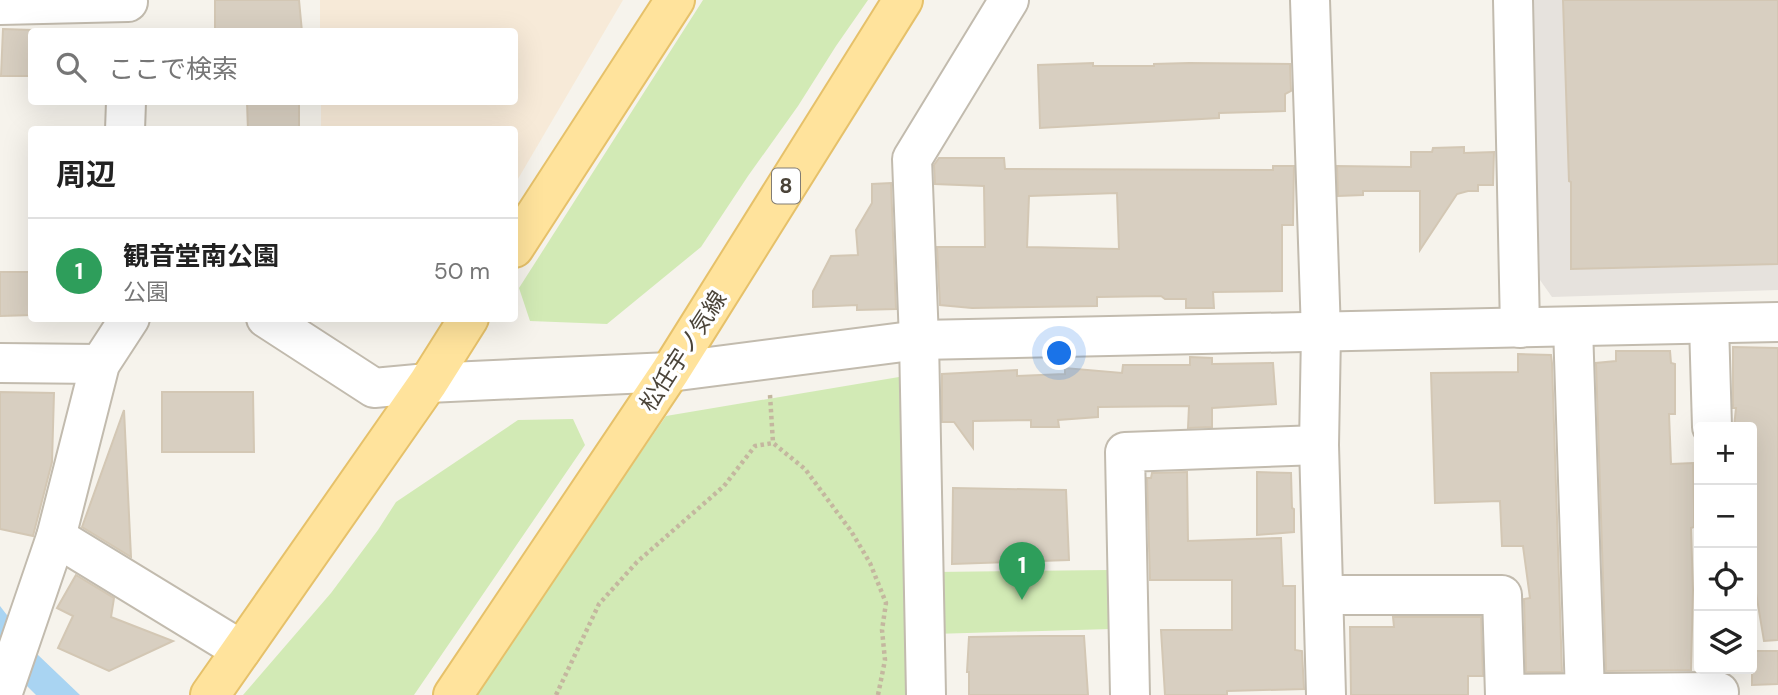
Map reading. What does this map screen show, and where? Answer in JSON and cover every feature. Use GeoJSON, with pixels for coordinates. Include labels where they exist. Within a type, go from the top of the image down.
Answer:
{"type":"FeatureCollection","features":[{"type":"Feature","properties":{"kind":"main road"},"geometry":{"type":"LineString","coordinates":[[518,242],[675,0]]}},
{"type":"Feature","properties":{"kind":"main road","name":"松任宇ノ気線"},"geometry":{"type":"LineString","coordinates":[[453,695],[670,372],[903,0]]}},
{"type":"Feature","properties":{"kind":"main road"},"geometry":{"type":"LineString","coordinates":[[210,695],[428,383],[466,322]]}},
{"type":"Feature","properties":{"kind":"street"},"geometry":{"type":"LineString","coordinates":[[926,695],[919,340],[912,159],[1009,0]]}},
{"type":"Feature","properties":{"kind":"street"},"geometry":{"type":"LineString","coordinates":[[1310,0],[1321,333],[1319,446],[1326,695]]}},
{"type":"Feature","properties":{"kind":"street"},"geometry":{"type":"LineString","coordinates":[[1513,0],[1520,328]]}},
{"type":"Feature","properties":{"kind":"street"},"geometry":{"type":"LineString","coordinates":[[0,5],[128,11]]}},
{"type":"Feature","properties":{"kind":"street"},"geometry":{"type":"LineString","coordinates":[[125,126],[126,105]]}},
{"type":"Feature","properties":{"kind":"street"},"geometry":{"type":"LineString","coordinates":[[3,690],[56,537],[100,364],[127,322]]}},
{"type":"Feature","properties":{"kind":"street"},"geometry":{"type":"LineString","coordinates":[[272,322],[374,388],[670,372],[919,340],[1778,322]]}},
{"type":"Feature","properties":{"kind":"street"},"geometry":{"type":"LineString","coordinates":[[1709,324],[1712,422]]}},
{"type":"Feature","properties":{"kind":"street"},"geometry":{"type":"LineString","coordinates":[[1573,327],[1585,694]]}},
{"type":"Feature","properties":{"kind":"street"},"geometry":{"type":"LineString","coordinates":[[0,363],[100,364]]}},
{"type":"Feature","properties":{"kind":"street"},"geometry":{"type":"LineString","coordinates":[[1130,695],[1125,453],[1319,446]]}},
{"type":"Feature","properties":{"kind":"street"},"geometry":{"type":"LineString","coordinates":[[56,537],[241,650]]}},
{"type":"Feature","properties":{"kind":"street"},"geometry":{"type":"LineString","coordinates":[[1324,595],[1502,595],[1505,695],[1585,694],[1719,685]]}},
{"type":"Feature","properties":{"kind":"path"},"geometry":{"type":"LineString","coordinates":[[768,359],[773,443],[805,469],[851,531],[870,563],[886,603],[882,630],[885,660],[878,695]]}},
{"type":"Feature","properties":{"kind":"path"},"geometry":{"type":"LineString","coordinates":[[556,695],[599,604],[636,562],[724,486],[755,446],[773,443]]}},
{"type":"Feature","properties":{"kind":"shaded area"},"geometry":{"type":"Polygon","coordinates":[[[320,0],[623,0],[518,179],[518,126],[321,126],[321,105],[518,105],[518,28],[320,28],[320,0]]]}},
{"type":"Feature","properties":{"kind":"shaded area"},"geometry":{"type":"Polygon","coordinates":[[[1532,0],[1778,0],[1778,290],[1552,297],[1540,280],[1532,0]]]}},
{"type":"Feature","properties":{"kind":"green space"},"geometry":{"type":"Polygon","coordinates":[[[703,0],[868,0],[701,247],[607,324],[530,321],[519,288],[703,0]]]}},
{"type":"Feature","properties":{"kind":"green space"},"geometry":{"type":"Polygon","coordinates":[[[899,377],[911,695],[473,695],[666,416],[899,377]]]}},
{"type":"Feature","properties":{"kind":"green space"},"geometry":{"type":"Polygon","coordinates":[[[573,419],[585,445],[414,695],[243,695],[331,593],[396,502],[518,420],[573,419]]]}},
{"type":"Feature","properties":{"kind":"green space"},"geometry":{"type":"Polygon","coordinates":[[[1110,570],[1111,629],[933,634],[935,572],[1110,570]]]}},
{"type":"Feature","properties":{"kind":"water"},"geometry":{"type":"Polygon","coordinates":[[[0,606],[37,654],[80,695],[36,695],[0,659],[0,606]]]}},
{"type":"Feature","properties":{"kind":"building"},"geometry":{"type":"Polygon","coordinates":[[[215,0],[299,0],[302,28],[215,28],[215,0]]]}},
{"type":"Feature","properties":{"kind":"building"},"geometry":{"type":"Polygon","coordinates":[[[1563,0],[1778,0],[1778,264],[1571,269],[1571,182],[1563,0]]]}},
{"type":"Feature","properties":{"kind":"building"},"geometry":{"type":"Polygon","coordinates":[[[3,29],[28,30],[28,76],[1,76],[3,29]]]}},
{"type":"Feature","properties":{"kind":"building"},"geometry":{"type":"Polygon","coordinates":[[[1093,63],[1093,66],[1290,64],[1291,91],[1285,94],[1285,111],[1219,113],[1219,118],[1040,128],[1038,65],[1093,63]]]}},
{"type":"Feature","properties":{"kind":"building"},"geometry":{"type":"Polygon","coordinates":[[[247,105],[299,105],[299,126],[248,126],[247,105]]]}},
{"type":"Feature","properties":{"kind":"building"},"geometry":{"type":"Polygon","coordinates":[[[1464,147],[1464,153],[1494,152],[1493,185],[1478,185],[1478,191],[1457,194],[1420,250],[1420,191],[1363,191],[1363,195],[1338,196],[1337,166],[1411,167],[1411,152],[1464,147]]]}},
{"type":"Feature","properties":{"kind":"building"},"geometry":{"type":"Polygon","coordinates":[[[939,158],[1004,158],[1005,169],[1273,170],[1273,166],[1294,166],[1293,225],[1282,225],[1282,291],[1213,292],[1214,308],[1186,308],[1186,299],[1165,299],[1161,296],[1097,297],[1097,306],[972,308],[940,305],[937,247],[985,247],[984,186],[935,184],[934,165],[939,158]],[[1117,193],[1029,196],[1027,247],[1119,249],[1117,193]]]}},
{"type":"Feature","properties":{"kind":"building"},"geometry":{"type":"Polygon","coordinates":[[[891,183],[896,309],[857,310],[857,305],[813,307],[813,291],[831,256],[858,255],[856,230],[872,203],[872,184],[891,183]]]}},
{"type":"Feature","properties":{"kind":"building"},"geometry":{"type":"Polygon","coordinates":[[[0,272],[28,272],[28,315],[0,316],[0,272]]]}},
{"type":"Feature","properties":{"kind":"building"},"geometry":{"type":"Polygon","coordinates":[[[1733,347],[1778,348],[1778,640],[1764,641],[1757,599],[1757,422],[1735,422],[1736,408],[1733,408],[1733,347]]]}},
{"type":"Feature","properties":{"kind":"building"},"geometry":{"type":"Polygon","coordinates":[[[1616,351],[1670,351],[1671,363],[1675,364],[1675,414],[1669,414],[1671,464],[1693,463],[1691,670],[1606,671],[1596,363],[1616,361],[1616,351]]]}},
{"type":"Feature","properties":{"kind":"building"},"geometry":{"type":"Polygon","coordinates":[[[1518,354],[1551,355],[1562,672],[1526,672],[1524,599],[1530,598],[1523,546],[1502,546],[1500,501],[1435,503],[1431,373],[1518,372],[1518,354]]]}},
{"type":"Feature","properties":{"kind":"building"},"geometry":{"type":"Polygon","coordinates":[[[1190,357],[1212,358],[1212,364],[1273,363],[1276,404],[1212,408],[1212,427],[1188,428],[1189,406],[1098,407],[1098,417],[1058,420],[1059,427],[1031,427],[1031,420],[973,421],[973,448],[954,422],[942,422],[942,374],[1017,370],[1017,376],[1065,374],[1065,368],[1122,373],[1123,365],[1190,365],[1190,357]]]}},
{"type":"Feature","properties":{"kind":"building"},"geometry":{"type":"Polygon","coordinates":[[[0,392],[54,393],[52,462],[33,536],[0,529],[0,392]]]}},
{"type":"Feature","properties":{"kind":"building"},"geometry":{"type":"Polygon","coordinates":[[[162,392],[253,392],[254,452],[162,452],[162,392]]]}},
{"type":"Feature","properties":{"kind":"building"},"geometry":{"type":"Polygon","coordinates":[[[124,410],[131,557],[82,527],[124,410]]]}},
{"type":"Feature","properties":{"kind":"building"},"geometry":{"type":"Polygon","coordinates":[[[1187,472],[1188,541],[1281,538],[1283,586],[1295,586],[1295,650],[1302,651],[1304,689],[1227,691],[1227,695],[1165,695],[1161,630],[1232,630],[1232,580],[1150,580],[1147,478],[1151,478],[1152,473],[1187,472]]]}},
{"type":"Feature","properties":{"kind":"building"},"geometry":{"type":"Polygon","coordinates":[[[1257,472],[1291,473],[1294,532],[1257,535],[1257,472]]]}},
{"type":"Feature","properties":{"kind":"building"},"geometry":{"type":"Polygon","coordinates":[[[953,488],[1066,490],[1069,560],[952,564],[953,488]]]}},
{"type":"Feature","properties":{"kind":"building"},"geometry":{"type":"Polygon","coordinates":[[[76,575],[114,598],[111,617],[173,641],[109,671],[58,648],[73,616],[57,608],[76,575]]]}},
{"type":"Feature","properties":{"kind":"building"},"geometry":{"type":"Polygon","coordinates":[[[1393,617],[1481,617],[1483,676],[1468,676],[1468,695],[1351,695],[1350,627],[1394,627],[1393,617]]]}},
{"type":"Feature","properties":{"kind":"building"},"geometry":{"type":"Polygon","coordinates":[[[1084,636],[1088,695],[969,695],[969,637],[1084,636]]]}},
{"type":"Feature","properties":{"kind":"building"},"geometry":{"type":"Polygon","coordinates":[[[1757,651],[1778,651],[1778,684],[1752,685],[1752,674],[1757,674],[1757,651]]]}},
{"type":"Feature","properties":{"kind":"place","name":"観音堂南公園"},"geometry":{"type":"Point","coordinates":[1022,600]}}]}
